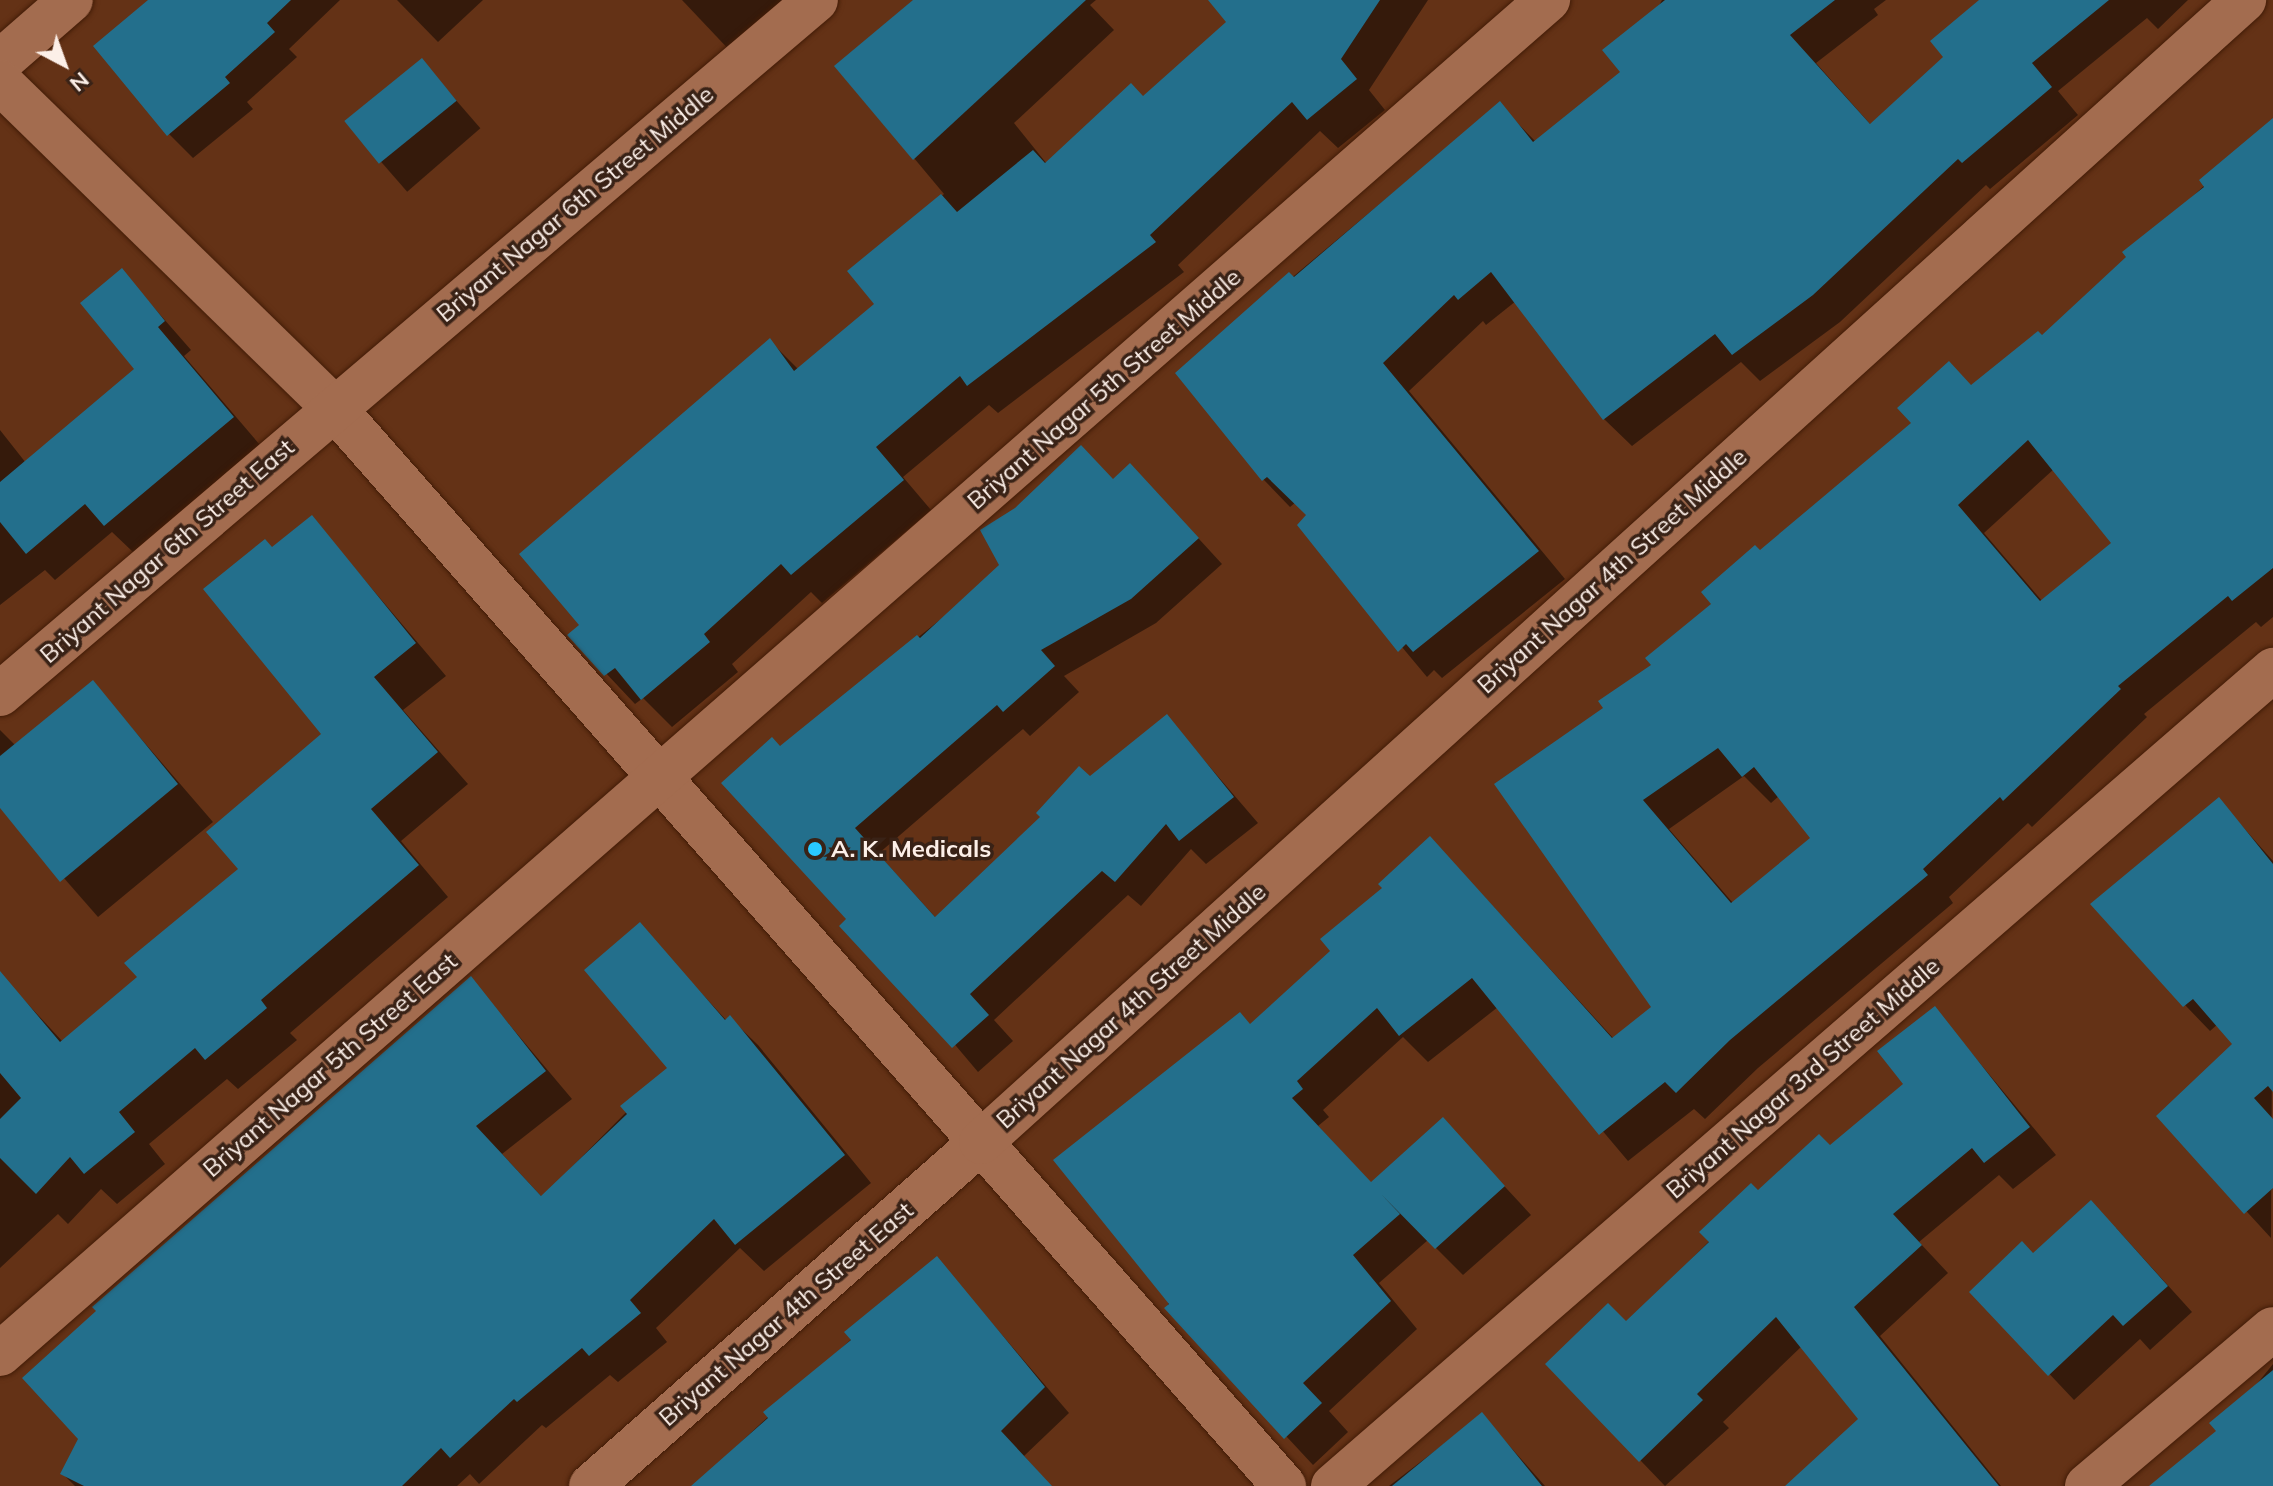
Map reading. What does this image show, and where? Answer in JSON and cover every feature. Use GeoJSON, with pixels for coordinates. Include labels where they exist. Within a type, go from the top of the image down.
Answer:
{"type":"FeatureCollection","features":[{"type":"Feature","properties":{"kind":"street"},"geometry":{"type":"LineString","coordinates":[[0,62],[71,0]]}},
{"type":"Feature","properties":{"kind":"street","name":"Briyant Nagar 6th Street Middle"},"geometry":{"type":"LineString","coordinates":[[334,408],[816,0]]}},
{"type":"Feature","properties":{"kind":"street","name":"Briyant Nagar 5th Street Middle"},"geometry":{"type":"LineString","coordinates":[[659,777],[1548,0]]}},
{"type":"Feature","properties":{"kind":"street","name":"Briyant Nagar 4th Street Middle"},"geometry":{"type":"LineString","coordinates":[[981,1142],[2244,0]]}},
{"type":"Feature","properties":{"kind":"street"},"geometry":{"type":"LineString","coordinates":[[0,82],[334,408],[1284,1486]]}},
{"type":"Feature","properties":{"kind":"street","name":"Briyant Nagar 6th Street East"},"geometry":{"type":"LineString","coordinates":[[0,694],[334,408]]}},
{"type":"Feature","properties":{"kind":"street","name":"Briyant Nagar 3rd Street Middle"},"geometry":{"type":"LineString","coordinates":[[1333,1486],[2273,670]]}},
{"type":"Feature","properties":{"kind":"street","name":"Briyant Nagar 5th Street East"},"geometry":{"type":"LineString","coordinates":[[0,1354],[659,777]]}},
{"type":"Feature","properties":{"kind":"street","name":"Briyant Nagar 4th Street East"},"geometry":{"type":"LineString","coordinates":[[591,1486],[981,1142]]}},
{"type":"Feature","properties":{"kind":"street"},"geometry":{"type":"LineString","coordinates":[[2087,1486],[2273,1329]]}},
{"type":"Feature","properties":{"kind":"building"},"geometry":{"type":"Polygon","coordinates":[[[148,0],[291,0],[267,23],[275,32],[225,77],[230,83],[167,136],[93,46],[148,0]]]}},
{"type":"Feature","properties":{"kind":"building"},"geometry":{"type":"Polygon","coordinates":[[[913,0],[1086,0],[913,160],[834,66],[913,0]]]}},
{"type":"Feature","properties":{"kind":"building"},"geometry":{"type":"Polygon","coordinates":[[[1208,0],[1380,0],[1341,59],[1357,79],[1307,120],[1292,102],[1150,235],[1156,242],[967,386],[960,376],[876,447],[904,480],[791,575],[781,564],[704,634],[710,642],[641,700],[615,668],[604,676],[567,635],[579,625],[519,554],[770,338],[794,371],[874,304],[847,271],[941,194],[957,212],[1033,150],[1045,163],[1131,83],[1143,96],[1226,22],[1208,0]]]}},
{"type":"Feature","properties":{"kind":"building"},"geometry":{"type":"Polygon","coordinates":[[[1665,0],[1835,0],[1790,35],[1870,124],[1943,57],[1930,41],[1979,0],[2109,0],[2032,63],[2052,87],[1962,163],[1958,159],[1813,295],[1732,355],[1715,334],[1603,420],[1491,272],[1458,300],[1454,295],[1383,363],[1539,551],[1413,652],[1406,644],[1398,652],[1297,525],[1306,515],[1267,477],[1262,481],[1175,373],[1289,272],[1294,277],[1500,101],[1533,142],[1620,72],[1602,50],[1665,0]]]}},
{"type":"Feature","properties":{"kind":"building"},"geometry":{"type":"Polygon","coordinates":[[[422,58],[457,101],[379,164],[344,121],[422,58]]]}},
{"type":"Feature","properties":{"kind":"building"},"geometry":{"type":"Polygon","coordinates":[[[2273,118],[2273,568],[2232,601],[2228,596],[2118,686],[2121,689],[2003,801],[2000,797],[1923,869],[1928,875],[1730,1040],[1676,1093],[1665,1082],[1599,1135],[1472,978],[1399,1036],[1377,1008],[1297,1081],[1303,1089],[1292,1098],[1371,1182],[1443,1117],[1505,1186],[1435,1249],[1381,1194],[1400,1214],[1353,1255],[1391,1301],[1303,1383],[1322,1403],[1284,1439],[1164,1308],[1169,1304],[1053,1160],[1240,1012],[1250,1024],[1330,951],[1320,939],[1382,888],[1378,884],[1430,836],[1612,1038],[1651,1007],[1494,784],[1603,708],[1598,701],[1651,665],[1645,658],[1711,604],[1701,592],[1755,545],[1760,550],[1911,423],[1897,408],[1949,361],[1971,385],[2038,331],[2042,335],[2126,257],[2122,252],[2204,187],[2199,180],[2273,118]],[[2028,440],[1958,505],[2040,601],[2111,543],[2028,440]],[[1718,748],[1643,800],[1731,903],[1810,838],[1754,767],[1742,777],[1718,748]]]}},
{"type":"Feature","properties":{"kind":"building"},"geometry":{"type":"Polygon","coordinates":[[[122,268],[165,321],[158,327],[234,417],[104,526],[85,504],[26,554],[0,522],[0,482],[134,369],[80,303],[122,268]]]}},
{"type":"Feature","properties":{"kind":"building"},"geometry":{"type":"Polygon","coordinates":[[[1081,445],[1113,479],[1130,463],[1199,538],[1131,599],[1041,650],[1055,666],[1003,712],[997,705],[855,828],[935,917],[1040,817],[1036,813],[1079,766],[1090,776],[1167,714],[1234,797],[1179,841],[1166,824],[1115,882],[1102,871],[970,994],[989,1015],[952,1048],[839,926],[846,919],[721,783],[772,737],[780,746],[917,635],[920,638],[999,565],[980,530],[1015,508],[1081,445]]]}},
{"type":"Feature","properties":{"kind":"building"},"geometry":{"type":"Polygon","coordinates":[[[312,515],[416,643],[374,677],[438,752],[371,809],[419,865],[261,1000],[267,1008],[205,1060],[195,1048],[119,1112],[135,1132],[84,1174],[70,1157],[36,1194],[0,1158],[0,1119],[21,1098],[0,1073],[0,971],[60,1042],[137,977],[124,963],[238,869],[206,832],[321,734],[203,589],[265,539],[272,547],[312,515]]]}},
{"type":"Feature","properties":{"kind":"building"},"geometry":{"type":"Polygon","coordinates":[[[93,680],[178,784],[60,882],[0,808],[0,756],[93,680]]]}},
{"type":"Feature","properties":{"kind":"building"},"geometry":{"type":"Polygon","coordinates":[[[2219,797],[2273,864],[2273,1092],[2268,1086],[2254,1098],[2273,1119],[2273,1188],[2244,1214],[2156,1116],[2232,1044],[2193,999],[2183,1007],[2090,904],[2219,797]]]}},
{"type":"Feature","properties":{"kind":"building"},"geometry":{"type":"Polygon","coordinates":[[[640,922],[725,1020],[730,1015],[845,1155],[735,1245],[714,1219],[630,1300],[641,1313],[589,1356],[582,1348],[517,1402],[514,1399],[450,1458],[441,1448],[402,1486],[84,1486],[60,1474],[78,1439],[22,1378],[96,1311],[92,1307],[471,976],[546,1071],[476,1126],[541,1196],[627,1114],[620,1106],[667,1068],[584,970],[640,922]]]}},
{"type":"Feature","properties":{"kind":"building"},"geometry":{"type":"Polygon","coordinates":[[[1935,1006],[2030,1127],[1984,1163],[1972,1148],[1893,1214],[1922,1245],[1854,1307],[1999,1486],[1785,1486],[1858,1419],[1776,1317],[1697,1394],[1703,1400],[1639,1462],[1545,1364],[1608,1303],[1626,1321],[1709,1242],[1699,1232],[1751,1183],[1758,1190],[1819,1134],[1830,1145],[1903,1084],[1877,1051],[1935,1006]]]}},
{"type":"Feature","properties":{"kind":"building"},"geometry":{"type":"Polygon","coordinates":[[[2091,1200],[2168,1286],[2123,1326],[2113,1315],[2048,1376],[1969,1292],[2022,1241],[2033,1253],[2091,1200]]]}},
{"type":"Feature","properties":{"kind":"building"},"geometry":{"type":"Polygon","coordinates":[[[937,1256],[1045,1387],[1001,1431],[1052,1486],[691,1486],[768,1418],[763,1412],[851,1340],[844,1332],[937,1256]]]}},
{"type":"Feature","properties":{"kind":"building"},"geometry":{"type":"Polygon","coordinates":[[[2273,1370],[2273,1486],[2149,1486],[2216,1431],[2209,1423],[2273,1370]]]}},
{"type":"Feature","properties":{"kind":"building"},"geometry":{"type":"Polygon","coordinates":[[[1482,1412],[1542,1486],[1392,1486],[1482,1412]]]}},
{"type":"Feature","properties":{"kind":"place","name":"A. K. Medicals"},"geometry":{"type":"Point","coordinates":[815,849]}}]}
